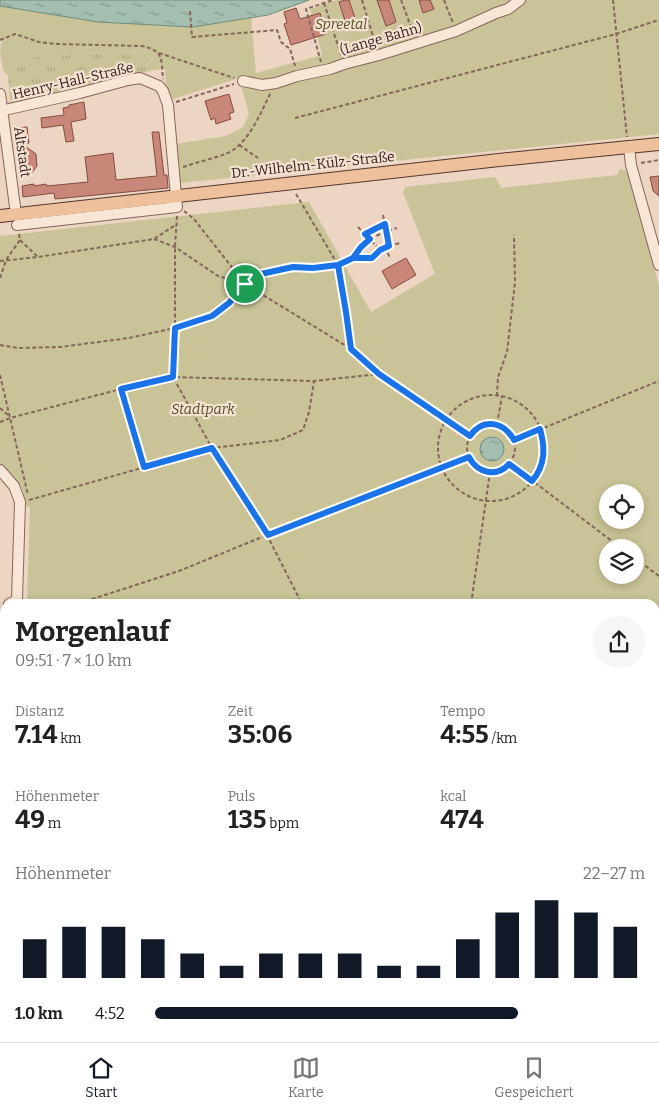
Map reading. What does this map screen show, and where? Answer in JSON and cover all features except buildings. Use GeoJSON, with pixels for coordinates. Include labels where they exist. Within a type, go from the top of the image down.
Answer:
{"type":"FeatureCollection","features":[{"type":"Feature","properties":{"kind":"main road","name":"Dr.-Wilhelm-Külz-Straße"},"geometry":{"type":"LineString","coordinates":[[0,216],[17,219],[659,144]]}},
{"type":"Feature","properties":{"kind":"street","name":"(Lange Bahn)"},"geometry":{"type":"LineString","coordinates":[[243,81],[262,85],[276,83],[417,44],[456,31],[508,9],[520,0]]}},
{"type":"Feature","properties":{"kind":"street","name":"Henry-Hall-Straße"},"geometry":{"type":"LineString","coordinates":[[1,111],[80,94],[140,78],[158,86],[164,91]]}},
{"type":"Feature","properties":{"kind":"street"},"geometry":{"type":"LineString","coordinates":[[164,91],[168,105],[176,201]]}},
{"type":"Feature","properties":{"kind":"street","name":"Altstadt"},"geometry":{"type":"LineString","coordinates":[[0,94],[17,219]]}},
{"type":"Feature","properties":{"kind":"street"},"geometry":{"type":"LineString","coordinates":[[628,147],[631,165],[659,265]]}},
{"type":"Feature","properties":{"kind":"street"},"geometry":{"type":"LineString","coordinates":[[0,470],[25,501],[13,599]]}},
{"type":"Feature","properties":{"kind":"path"},"geometry":{"type":"LineString","coordinates":[[324,70],[306,9],[333,0]]}},
{"type":"Feature","properties":{"kind":"path"},"geometry":{"type":"LineString","coordinates":[[362,0],[379,55]]}},
{"type":"Feature","properties":{"kind":"path"},"geometry":{"type":"LineString","coordinates":[[401,0],[417,44]]}},
{"type":"Feature","properties":{"kind":"path"},"geometry":{"type":"LineString","coordinates":[[444,0],[456,31]]}},
{"type":"Feature","properties":{"kind":"path"},"geometry":{"type":"LineString","coordinates":[[613,0],[628,147]]}},
{"type":"Feature","properties":{"kind":"path"},"geometry":{"type":"LineString","coordinates":[[324,3],[344,64]]}},
{"type":"Feature","properties":{"kind":"path"},"geometry":{"type":"LineString","coordinates":[[190,11],[192,37],[276,30],[281,42],[290,49],[294,62]]}},
{"type":"Feature","properties":{"kind":"path"},"geometry":{"type":"LineString","coordinates":[[295,118],[616,34],[659,20]]}},
{"type":"Feature","properties":{"kind":"path"},"geometry":{"type":"LineString","coordinates":[[0,40],[15,34],[39,42],[56,44],[142,46],[243,81]]}},
{"type":"Feature","properties":{"kind":"path"},"geometry":{"type":"LineString","coordinates":[[159,53],[164,91]]}},
{"type":"Feature","properties":{"kind":"path"},"geometry":{"type":"LineString","coordinates":[[168,105],[243,81]]}},
{"type":"Feature","properties":{"kind":"path"},"geometry":{"type":"LineString","coordinates":[[174,169],[227,154],[239,145],[253,127],[276,83]]}},
{"type":"Feature","properties":{"kind":"path"},"geometry":{"type":"LineString","coordinates":[[239,145],[258,158]]}},
{"type":"Feature","properties":{"kind":"path"},"geometry":{"type":"LineString","coordinates":[[631,165],[659,160]]}},
{"type":"Feature","properties":{"kind":"path"},"geometry":{"type":"LineString","coordinates":[[296,194],[338,265],[351,349]]}},
{"type":"Feature","properties":{"kind":"path"},"geometry":{"type":"LineString","coordinates":[[176,201],[194,219],[245,284]]}},
{"type":"Feature","properties":{"kind":"path"},"geometry":{"type":"LineString","coordinates":[[383,215],[389,246]]}},
{"type":"Feature","properties":{"kind":"path"},"geometry":{"type":"LineString","coordinates":[[17,219],[20,240],[38,258]]}},
{"type":"Feature","properties":{"kind":"path"},"geometry":{"type":"LineString","coordinates":[[0,261],[38,258],[154,239],[177,224],[173,377],[212,448],[268,535],[300,599]]}},
{"type":"Feature","properties":{"kind":"path"},"geometry":{"type":"LineString","coordinates":[[365,234],[385,224]]}},
{"type":"Feature","properties":{"kind":"path"},"geometry":{"type":"LineString","coordinates":[[358,227],[380,250]]}},
{"type":"Feature","properties":{"kind":"path"},"geometry":{"type":"LineString","coordinates":[[353,258],[370,239],[397,228]]}},
{"type":"Feature","properties":{"kind":"path"},"geometry":{"type":"LineString","coordinates":[[497,396],[498,377],[507,352],[514,291],[514,234]]}},
{"type":"Feature","properties":{"kind":"path"},"geometry":{"type":"LineString","coordinates":[[154,239],[175,247],[218,276],[245,284],[351,349],[379,374],[470,436]]}},
{"type":"Feature","properties":{"kind":"path"},"geometry":{"type":"LineString","coordinates":[[0,278],[6,260],[20,240]]}},
{"type":"Feature","properties":{"kind":"path"},"geometry":{"type":"LineString","coordinates":[[0,345],[18,348],[60,347],[129,338],[175,328],[212,316],[229,303],[245,284],[256,275],[293,267],[313,268],[338,265],[353,258],[372,258],[385,247],[400,243]]}},
{"type":"Feature","properties":{"kind":"path"},"geometry":{"type":"LineString","coordinates":[[385,247],[390,258]]}},
{"type":"Feature","properties":{"kind":"path"},"geometry":{"type":"LineString","coordinates":[[0,422],[173,377],[314,381],[379,374]]}},
{"type":"Feature","properties":{"kind":"path"},"geometry":{"type":"LineString","coordinates":[[0,375],[25,501],[212,448],[280,440],[304,430],[314,381]]}},
{"type":"Feature","properties":{"kind":"path"},"geometry":{"type":"LineString","coordinates":[[514,440],[659,380]]}},
{"type":"Feature","properties":{"kind":"path"},"geometry":{"type":"LineString","coordinates":[[121,389],[144,467]]}},
{"type":"Feature","properties":{"kind":"path"},"geometry":{"type":"LineString","coordinates":[[482,396],[497,396],[518,402],[532,414],[540,429],[544,444],[543,461],[536,477],[525,489],[511,498],[494,502],[478,500],[462,493],[449,481],[440,465],[438,447],[441,429],[451,413],[465,402],[482,396]]}},
{"type":"Feature","properties":{"kind":"path"},"geometry":{"type":"LineString","coordinates":[[497,425],[502,396]]}},
{"type":"Feature","properties":{"kind":"path"},"geometry":{"type":"LineString","coordinates":[[0,408],[10,418]]}},
{"type":"Feature","properties":{"kind":"path"},"geometry":{"type":"LineString","coordinates":[[491,424],[505,428],[514,440],[515,454],[509,464],[500,470],[490,472],[479,470],[469,457],[467,446],[470,436],[477,428],[484,425],[491,424]]}},
{"type":"Feature","properties":{"kind":"path"},"geometry":{"type":"LineString","coordinates":[[93,599],[179,571],[469,457]]}},
{"type":"Feature","properties":{"kind":"path"},"geometry":{"type":"LineString","coordinates":[[509,464],[609,539]]}},
{"type":"Feature","properties":{"kind":"path"},"geometry":{"type":"LineString","coordinates":[[472,599],[490,472]]}},
{"type":"Feature","properties":{"kind":"path"},"geometry":{"type":"LineString","coordinates":[[644,565],[659,576]]}},
{"type":"Feature","properties":{"kind":"green space","name":"Spreetal"},"geometry":{"type":"Polygon","coordinates":[[[337,0],[659,0],[659,134],[179,183],[176,144],[226,136],[243,127],[249,114],[239,78],[173,99],[166,89],[165,69],[154,70],[151,58],[139,51],[1,59],[0,6],[98,22],[192,27],[251,18],[256,73],[322,55],[310,9],[337,0]]]}},
{"type":"Feature","properties":{"kind":"green space"},"geometry":{"type":"Polygon","coordinates":[[[139,51],[151,58],[154,70],[16,103],[10,100],[8,75],[4,72],[1,59],[139,51]]]}},
{"type":"Feature","properties":{"kind":"green space","name":"Stadtpark"},"geometry":{"type":"Polygon","coordinates":[[[620,169],[625,170],[628,174],[659,285],[659,599],[27,599],[30,507],[25,506],[23,492],[18,482],[0,464],[0,236],[309,202],[371,312],[435,274],[403,192],[405,187],[495,177],[501,188],[617,175],[620,169]]]}},
{"type":"Feature","properties":{"kind":"water"},"geometry":{"type":"Polygon","coordinates":[[[0,0],[309,0],[268,15],[193,27],[98,22],[0,6],[0,0]]]}},
{"type":"Feature","properties":{"kind":"water"},"geometry":{"type":"Polygon","coordinates":[[[492,437],[501,440],[504,449],[501,458],[492,461],[483,458],[480,449],[483,440],[492,437]]]}},
{"type":"Feature","properties":{"kind":"route"},"geometry":{"type":"LineString","coordinates":[[245,284],[229,303],[212,316],[175,328],[173,377],[121,389],[144,467],[212,448],[268,535],[469,457],[469,460],[479,470],[493,472],[507,467],[509,464],[532,481],[536,477],[543,461],[544,444],[540,429],[514,440],[505,428],[491,424],[477,428],[470,436],[379,374],[351,349],[338,265],[353,258],[370,239],[365,234],[385,224],[389,246],[380,250],[372,258],[353,258],[338,265],[313,268],[293,267],[256,275],[245,284]]}}]}
